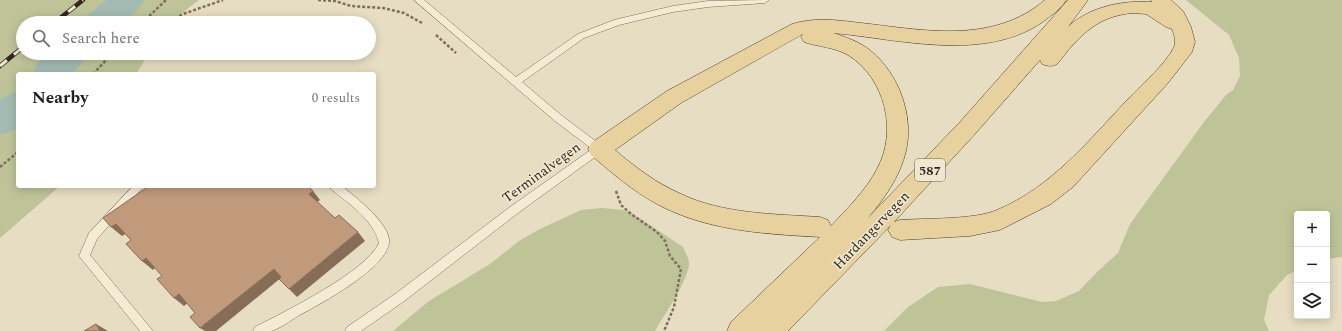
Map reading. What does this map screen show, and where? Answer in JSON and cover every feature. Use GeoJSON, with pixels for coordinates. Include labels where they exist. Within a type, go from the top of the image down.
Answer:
{"type":"FeatureCollection","features":[{"type":"Feature","properties":{"kind":"main road"},"geometry":{"type":"LineString","coordinates":[[820,227],[756,223],[701,211],[673,201],[649,188],[599,149],[702,80],[789,33],[804,28],[824,26],[929,37],[978,36],[998,33],[1028,22],[1057,0]]}},
{"type":"Feature","properties":{"kind":"main road","name":"Hardangervegen"},"geometry":{"type":"LineString","coordinates":[[771,331],[953,146],[1037,51],[1079,0]]}},
{"type":"Feature","properties":{"kind":"main road"},"geometry":{"type":"LineString","coordinates":[[900,230],[970,226],[1000,220],[1043,197],[1065,180],[1174,64],[1182,52],[1185,42],[1181,27],[1176,16],[1160,0]]}},
{"type":"Feature","properties":{"kind":"main road","name":"587"},"geometry":{"type":"LineString","coordinates":[[953,146],[995,122],[1086,17],[1102,6],[1118,3],[1135,4],[1149,8],[1181,27]]}},
{"type":"Feature","properties":{"kind":"main road"},"geometry":{"type":"LineString","coordinates":[[740,331],[824,249],[872,196],[888,170],[898,138],[898,114],[889,89],[877,70],[860,53],[837,42],[812,37],[774,42]]}},
{"type":"Feature","properties":{"kind":"lane","name":"Terminalvegen"},"geometry":{"type":"LineString","coordinates":[[351,331],[399,298],[514,210],[599,149],[558,118],[418,0]]}},
{"type":"Feature","properties":{"kind":"lane"},"geometry":{"type":"LineString","coordinates":[[516,82],[582,36],[617,22],[673,9],[708,4],[765,0]]}},
{"type":"Feature","properties":{"kind":"lane"},"geometry":{"type":"LineString","coordinates":[[137,188],[93,236],[84,256],[148,331]]}},
{"type":"Feature","properties":{"kind":"lane"},"geometry":{"type":"LineString","coordinates":[[259,331],[315,301],[368,265],[381,252],[384,243],[381,233],[372,219],[337,188]]}},
{"type":"Feature","properties":{"kind":"path"},"geometry":{"type":"LineString","coordinates":[[149,16],[166,0]]}},
{"type":"Feature","properties":{"kind":"path"},"geometry":{"type":"LineString","coordinates":[[179,16],[223,0]]}},
{"type":"Feature","properties":{"kind":"path"},"geometry":{"type":"LineString","coordinates":[[318,0],[351,6],[383,8],[404,13],[426,27]]}},
{"type":"Feature","properties":{"kind":"path"},"geometry":{"type":"LineString","coordinates":[[432,31],[452,50],[461,55]]}},
{"type":"Feature","properties":{"kind":"path"},"geometry":{"type":"LineString","coordinates":[[95,72],[106,60]]}},
{"type":"Feature","properties":{"kind":"path"},"geometry":{"type":"LineString","coordinates":[[0,167],[16,154]]}},
{"type":"Feature","properties":{"kind":"path"},"geometry":{"type":"LineString","coordinates":[[611,186],[617,192],[621,205],[631,214],[657,232],[665,241],[670,256],[681,269],[674,307],[664,331]]}},
{"type":"Feature","properties":{"kind":"green space"},"geometry":{"type":"Polygon","coordinates":[[[0,0],[199,0],[178,16],[16,16],[16,60],[145,60],[137,72],[16,72],[16,188],[58,188],[0,238],[0,0]]]}},
{"type":"Feature","properties":{"kind":"green space"},"geometry":{"type":"Polygon","coordinates":[[[1186,0],[1342,0],[1342,257],[1330,259],[1330,211],[1294,211],[1294,272],[1287,275],[1269,295],[1264,320],[1269,331],[884,331],[908,307],[938,287],[970,284],[1042,302],[1056,301],[1079,291],[1118,253],[1130,224],[1204,122],[1226,95],[1233,90],[1240,76],[1239,58],[1229,35],[1186,0]]]}},
{"type":"Feature","properties":{"kind":"green space"},"geometry":{"type":"Polygon","coordinates":[[[602,208],[623,210],[633,214],[683,247],[687,255],[689,264],[685,279],[655,331],[393,331],[429,301],[490,264],[519,241],[538,230],[581,210],[602,208]]]}},
{"type":"Feature","properties":{"kind":"building"},"geometry":{"type":"Polygon","coordinates":[[[146,188],[310,188],[313,191],[309,194],[335,218],[339,215],[358,232],[289,289],[279,279],[281,277],[274,269],[200,328],[190,317],[195,313],[179,294],[174,298],[157,279],[162,276],[146,258],[142,261],[126,244],[131,240],[116,224],[111,227],[103,218],[146,188]]]}},
{"type":"Feature","properties":{"kind":"building"},"geometry":{"type":"Polygon","coordinates":[[[96,324],[100,331],[84,331],[96,324]]]}},
{"type":"Feature","properties":{"kind":"waterway"},"geometry":{"type":"LineString","coordinates":[[109,16],[127,0]]}},
{"type":"Feature","properties":{"kind":"waterway"},"geometry":{"type":"LineString","coordinates":[[52,72],[64,60]]}},
{"type":"Feature","properties":{"kind":"waterway"},"geometry":{"type":"LineString","coordinates":[[0,120],[16,108]]}},
{"type":"Feature","properties":{"kind":"railway"},"geometry":{"type":"LineString","coordinates":[[63,16],[83,0]]}},
{"type":"Feature","properties":{"kind":"railway"},"geometry":{"type":"LineString","coordinates":[[0,66],[16,53]]}}]}
